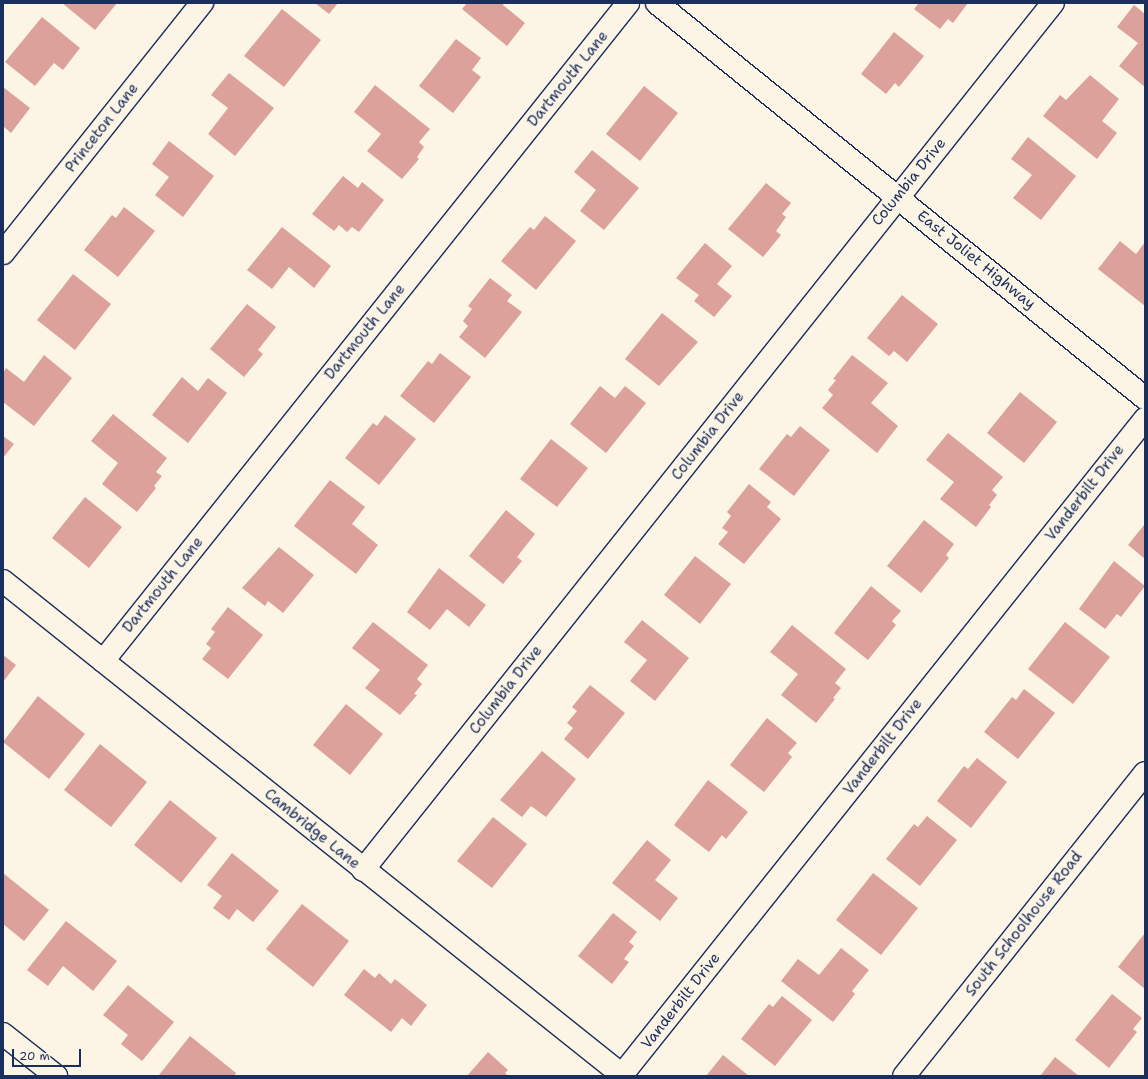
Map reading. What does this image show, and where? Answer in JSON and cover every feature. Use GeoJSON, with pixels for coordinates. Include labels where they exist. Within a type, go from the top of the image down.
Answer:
{"type":"FeatureCollection","features":[{"type":"Feature","properties":{"kind":"street","name":"Princeton Lane"},"geometry":{"type":"LineString","coordinates":[[3,253],[202,3]]}},
{"type":"Feature","properties":{"kind":"street","name":"Dartmouth Lane"},"geometry":{"type":"LineString","coordinates":[[103,662],[628,3]]}},
{"type":"Feature","properties":{"kind":"street","name":"East Joliet Highway"},"geometry":{"type":"LineString","coordinates":[[657,3],[1145,398]]}},
{"type":"Feature","properties":{"kind":"street","name":"Columbia Drive"},"geometry":{"type":"LineString","coordinates":[[363,870],[1053,3]]}},
{"type":"Feature","properties":{"kind":"street","name":"Vanderbilt Drive"},"geometry":{"type":"LineString","coordinates":[[622,1076],[1145,419]]}},
{"type":"Feature","properties":{"kind":"street","name":"Cambridge Lane"},"geometry":{"type":"LineString","coordinates":[[3,582],[622,1076]]}},
{"type":"Feature","properties":{"kind":"street","name":"South Schoolhouse Road"},"geometry":{"type":"LineString","coordinates":[[904,1076],[1145,772]]}},
{"type":"Feature","properties":{"kind":"street"},"geometry":{"type":"LineString","coordinates":[[3,1034],[56,1076]]}},
{"type":"Feature","properties":{"kind":"building"},"geometry":{"type":"Polygon","coordinates":[[[62,3],[117,3],[95,30],[62,3]]]}},
{"type":"Feature","properties":{"kind":"building"},"geometry":{"type":"Polygon","coordinates":[[[315,3],[338,3],[329,14],[315,3]]]}},
{"type":"Feature","properties":{"kind":"building"},"geometry":{"type":"Polygon","coordinates":[[[467,3],[504,3],[503,5],[525,23],[507,46],[462,9],[467,3]]]}},
{"type":"Feature","properties":{"kind":"building"},"geometry":{"type":"Polygon","coordinates":[[[919,3],[968,3],[953,23],[948,19],[940,29],[914,9],[919,3]]]}},
{"type":"Feature","properties":{"kind":"building"},"geometry":{"type":"Polygon","coordinates":[[[1134,5],[1145,14],[1145,87],[1119,66],[1138,43],[1117,27],[1134,5]]]}},
{"type":"Feature","properties":{"kind":"building"},"geometry":{"type":"Polygon","coordinates":[[[282,9],[321,40],[284,87],[244,56],[282,9]]]}},
{"type":"Feature","properties":{"kind":"building"},"geometry":{"type":"Polygon","coordinates":[[[42,17],[80,48],[63,70],[54,63],[35,86],[5,62],[42,17]]]}},
{"type":"Feature","properties":{"kind":"building"},"geometry":{"type":"Polygon","coordinates":[[[894,32],[924,56],[899,87],[895,83],[886,94],[861,74],[894,32]]]}},
{"type":"Feature","properties":{"kind":"building"},"geometry":{"type":"Polygon","coordinates":[[[456,39],[481,58],[472,70],[481,77],[453,113],[419,86],[456,39]]]}},
{"type":"Feature","properties":{"kind":"building"},"geometry":{"type":"Polygon","coordinates":[[[229,73],[274,108],[235,156],[208,134],[228,108],[211,95],[229,73]]]}},
{"type":"Feature","properties":{"kind":"building"},"geometry":{"type":"Polygon","coordinates":[[[1090,75],[1119,99],[1102,121],[1117,133],[1097,159],[1043,116],[1060,95],[1066,100],[1090,75]]]}},
{"type":"Feature","properties":{"kind":"building"},"geometry":{"type":"Polygon","coordinates":[[[375,85],[430,129],[419,142],[424,147],[417,157],[419,159],[402,179],[367,151],[381,134],[354,112],[375,85]]]}},
{"type":"Feature","properties":{"kind":"building"},"geometry":{"type":"Polygon","coordinates":[[[644,86],[678,113],[640,161],[606,134],[644,86]]]}},
{"type":"Feature","properties":{"kind":"building"},"geometry":{"type":"Polygon","coordinates":[[[3,87],[30,108],[11,133],[3,126],[3,87]]]}},
{"type":"Feature","properties":{"kind":"building"},"geometry":{"type":"Polygon","coordinates":[[[1028,137],[1076,176],[1041,220],[1013,198],[1032,175],[1011,159],[1028,137]]]}},
{"type":"Feature","properties":{"kind":"building"},"geometry":{"type":"Polygon","coordinates":[[[169,141],[214,176],[183,217],[155,195],[169,177],[152,164],[169,141]]]}},
{"type":"Feature","properties":{"kind":"building"},"geometry":{"type":"Polygon","coordinates":[[[592,150],[639,188],[604,230],[580,211],[596,190],[574,172],[592,150]]]}},
{"type":"Feature","properties":{"kind":"building"},"geometry":{"type":"Polygon","coordinates":[[[343,176],[358,188],[362,182],[384,200],[359,232],[352,227],[347,232],[339,225],[334,231],[312,214],[343,176]]]}},
{"type":"Feature","properties":{"kind":"building"},"geometry":{"type":"Polygon","coordinates":[[[766,183],[791,203],[782,214],[786,217],[776,231],[781,235],[763,257],[728,229],[766,183]]]}},
{"type":"Feature","properties":{"kind":"building"},"geometry":{"type":"Polygon","coordinates":[[[124,207],[155,231],[118,277],[84,250],[112,215],[116,218],[124,207]]]}},
{"type":"Feature","properties":{"kind":"building"},"geometry":{"type":"Polygon","coordinates":[[[545,216],[576,241],[536,290],[501,261],[530,227],[534,230],[545,216]]]}},
{"type":"Feature","properties":{"kind":"building"},"geometry":{"type":"Polygon","coordinates":[[[282,227],[331,266],[314,288],[289,267],[272,289],[247,270],[282,227]]]}},
{"type":"Feature","properties":{"kind":"building"},"geometry":{"type":"Polygon","coordinates":[[[1120,241],[1136,254],[1145,242],[1145,306],[1098,269],[1120,241]]]}},
{"type":"Feature","properties":{"kind":"building"},"geometry":{"type":"Polygon","coordinates":[[[705,243],[732,266],[717,284],[732,296],[714,317],[694,301],[699,295],[676,278],[705,243]]]}},
{"type":"Feature","properties":{"kind":"building"},"geometry":{"type":"Polygon","coordinates":[[[73,274],[111,304],[75,350],[37,320],[73,274]]]}},
{"type":"Feature","properties":{"kind":"building"},"geometry":{"type":"Polygon","coordinates":[[[490,278],[512,295],[507,301],[522,312],[485,358],[459,337],[468,326],[463,321],[472,309],[468,306],[490,278]]]}},
{"type":"Feature","properties":{"kind":"building"},"geometry":{"type":"Polygon","coordinates":[[[902,295],[938,324],[907,362],[894,351],[889,356],[867,338],[902,295]]]}},
{"type":"Feature","properties":{"kind":"building"},"geometry":{"type":"Polygon","coordinates":[[[247,304],[276,327],[258,350],[263,354],[244,377],[210,349],[247,304]]]}},
{"type":"Feature","properties":{"kind":"building"},"geometry":{"type":"Polygon","coordinates":[[[662,313],[698,342],[659,386],[625,359],[662,313]]]}},
{"type":"Feature","properties":{"kind":"building"},"geometry":{"type":"Polygon","coordinates":[[[440,353],[471,377],[434,423],[400,396],[428,361],[432,364],[440,353]]]}},
{"type":"Feature","properties":{"kind":"building"},"geometry":{"type":"Polygon","coordinates":[[[44,355],[72,378],[34,426],[3,402],[3,373],[6,368],[24,382],[44,355]]]}},
{"type":"Feature","properties":{"kind":"building"},"geometry":{"type":"Polygon","coordinates":[[[852,355],[888,383],[871,403],[898,426],[877,453],[822,408],[833,395],[828,390],[836,380],[833,379],[852,355]]]}},
{"type":"Feature","properties":{"kind":"building"},"geometry":{"type":"Polygon","coordinates":[[[182,377],[198,391],[208,378],[227,393],[188,443],[152,415],[182,377]]]}},
{"type":"Feature","properties":{"kind":"building"},"geometry":{"type":"Polygon","coordinates":[[[600,386],[615,398],[625,386],[646,403],[606,453],[570,424],[600,386]]]}},
{"type":"Feature","properties":{"kind":"building"},"geometry":{"type":"Polygon","coordinates":[[[1020,392],[1057,422],[1024,463],[987,433],[1020,392]]]}},
{"type":"Feature","properties":{"kind":"building"},"geometry":{"type":"Polygon","coordinates":[[[113,414],[167,458],[156,472],[162,476],[154,486],[156,488],[137,512],[102,484],[118,463],[91,441],[113,414]]]}},
{"type":"Feature","properties":{"kind":"building"},"geometry":{"type":"Polygon","coordinates":[[[385,415],[416,439],[379,485],[345,458],[373,423],[377,426],[385,415]]]}},
{"type":"Feature","properties":{"kind":"building"},"geometry":{"type":"Polygon","coordinates":[[[800,426],[830,450],[794,496],[759,469],[787,434],[791,437],[800,426]]]}},
{"type":"Feature","properties":{"kind":"building"},"geometry":{"type":"Polygon","coordinates":[[[948,433],[1003,477],[992,490],[997,495],[989,505],[991,507],[976,527],[940,499],[954,482],[926,460],[948,433]]]}},
{"type":"Feature","properties":{"kind":"building"},"geometry":{"type":"Polygon","coordinates":[[[3,436],[14,444],[3,458],[3,436]]]}},
{"type":"Feature","properties":{"kind":"building"},"geometry":{"type":"Polygon","coordinates":[[[551,439],[588,468],[557,507],[520,479],[551,439]]]}},
{"type":"Feature","properties":{"kind":"building"},"geometry":{"type":"Polygon","coordinates":[[[330,480],[365,507],[352,524],[378,545],[356,574],[294,526],[330,480]]]}},
{"type":"Feature","properties":{"kind":"building"},"geometry":{"type":"Polygon","coordinates":[[[749,484],[771,502],[767,507],[781,519],[744,564],[718,544],[728,532],[722,528],[731,516],[727,512],[749,484]]]}},
{"type":"Feature","properties":{"kind":"building"},"geometry":{"type":"Polygon","coordinates":[[[85,497],[122,527],[89,568],[52,538],[85,497]]]}},
{"type":"Feature","properties":{"kind":"building"},"geometry":{"type":"Polygon","coordinates":[[[506,510],[535,534],[517,557],[522,561],[503,584],[469,556],[506,510]]]}},
{"type":"Feature","properties":{"kind":"building"},"geometry":{"type":"Polygon","coordinates":[[[924,520],[954,544],[946,555],[949,558],[921,593],[887,566],[924,520]]]}},
{"type":"Feature","properties":{"kind":"building"},"geometry":{"type":"Polygon","coordinates":[[[1144,525],[1145,526],[1145,559],[1128,545],[1144,525]]]}},
{"type":"Feature","properties":{"kind":"building"},"geometry":{"type":"Polygon","coordinates":[[[279,547],[314,575],[283,613],[268,601],[265,606],[242,588],[279,547]]]}},
{"type":"Feature","properties":{"kind":"building"},"geometry":{"type":"Polygon","coordinates":[[[695,556],[731,584],[700,624],[664,595],[695,556]]]}},
{"type":"Feature","properties":{"kind":"building"},"geometry":{"type":"Polygon","coordinates":[[[1114,561],[1145,586],[1121,617],[1117,614],[1105,629],[1079,609],[1114,561]]]}},
{"type":"Feature","properties":{"kind":"building"},"geometry":{"type":"Polygon","coordinates":[[[439,568],[486,605],[469,627],[447,609],[430,630],[407,612],[439,568]]]}},
{"type":"Feature","properties":{"kind":"building"},"geometry":{"type":"Polygon","coordinates":[[[871,586],[901,611],[892,621],[896,625],[868,660],[834,633],[871,586]]]}},
{"type":"Feature","properties":{"kind":"building"},"geometry":{"type":"Polygon","coordinates":[[[228,607],[263,635],[228,679],[202,659],[211,648],[206,644],[215,632],[211,629],[228,607]]]}},
{"type":"Feature","properties":{"kind":"building"},"geometry":{"type":"Polygon","coordinates":[[[642,620],[689,658],[655,701],[630,681],[647,660],[624,642],[642,620]]]}},
{"type":"Feature","properties":{"kind":"building"},"geometry":{"type":"Polygon","coordinates":[[[373,622],[428,665],[417,679],[422,684],[414,694],[417,695],[400,715],[365,688],[380,670],[352,648],[373,622]]]}},
{"type":"Feature","properties":{"kind":"building"},"geometry":{"type":"Polygon","coordinates":[[[1065,622],[1110,657],[1073,704],[1028,669],[1065,622]]]}},
{"type":"Feature","properties":{"kind":"building"},"geometry":{"type":"Polygon","coordinates":[[[792,625],[846,669],[835,683],[841,688],[833,698],[835,699],[816,723],[781,695],[798,674],[770,652],[792,625]]]}},
{"type":"Feature","properties":{"kind":"building"},"geometry":{"type":"Polygon","coordinates":[[[3,655],[16,665],[3,682],[3,655]]]}},
{"type":"Feature","properties":{"kind":"building"},"geometry":{"type":"Polygon","coordinates":[[[590,685],[625,713],[588,759],[564,739],[573,728],[567,723],[577,711],[572,707],[590,685]]]}},
{"type":"Feature","properties":{"kind":"building"},"geometry":{"type":"Polygon","coordinates":[[[1024,689],[1055,713],[1018,759],[984,732],[1012,697],[1016,700],[1024,689]]]}},
{"type":"Feature","properties":{"kind":"building"},"geometry":{"type":"Polygon","coordinates":[[[38,696],[85,734],[49,779],[3,742],[38,696]]]}},
{"type":"Feature","properties":{"kind":"building"},"geometry":{"type":"Polygon","coordinates":[[[346,704],[383,734],[350,775],[313,745],[346,704]]]}},
{"type":"Feature","properties":{"kind":"building"},"geometry":{"type":"Polygon","coordinates":[[[767,718],[797,743],[788,753],[792,757],[764,792],[730,765],[767,718]]]}},
{"type":"Feature","properties":{"kind":"building"},"geometry":{"type":"Polygon","coordinates":[[[100,744],[147,782],[111,827],[64,790],[100,744]]]}},
{"type":"Feature","properties":{"kind":"building"},"geometry":{"type":"Polygon","coordinates":[[[542,751],[576,779],[546,817],[531,806],[522,817],[500,800],[542,751]]]}},
{"type":"Feature","properties":{"kind":"building"},"geometry":{"type":"Polygon","coordinates":[[[977,758],[1007,782],[971,828],[937,801],[964,766],[968,769],[977,758]]]}},
{"type":"Feature","properties":{"kind":"building"},"geometry":{"type":"Polygon","coordinates":[[[708,780],[748,812],[726,839],[722,835],[709,852],[674,825],[708,780]]]}},
{"type":"Feature","properties":{"kind":"building"},"geometry":{"type":"Polygon","coordinates":[[[170,800],[217,838],[181,883],[134,845],[170,800]]]}},
{"type":"Feature","properties":{"kind":"building"},"geometry":{"type":"Polygon","coordinates":[[[927,816],[957,840],[920,886],[886,859],[914,824],[918,827],[927,816]]]}},
{"type":"Feature","properties":{"kind":"building"},"geometry":{"type":"Polygon","coordinates":[[[493,817],[527,844],[492,888],[457,861],[493,817]]]}},
{"type":"Feature","properties":{"kind":"building"},"geometry":{"type":"Polygon","coordinates":[[[647,840],[671,860],[655,880],[678,898],[660,921],[612,883],[647,840]]]}},
{"type":"Feature","properties":{"kind":"building"},"geometry":{"type":"Polygon","coordinates":[[[232,853],[279,891],[253,922],[237,909],[229,920],[213,908],[222,896],[207,885],[232,853]]]}},
{"type":"Feature","properties":{"kind":"building"},"geometry":{"type":"Polygon","coordinates":[[[3,873],[49,910],[24,941],[3,924],[3,873]]]}},
{"type":"Feature","properties":{"kind":"building"},"geometry":{"type":"Polygon","coordinates":[[[873,873],[918,908],[881,955],[836,920],[873,873]]]}},
{"type":"Feature","properties":{"kind":"building"},"geometry":{"type":"Polygon","coordinates":[[[302,904],[349,941],[313,987],[266,949],[302,904]]]}},
{"type":"Feature","properties":{"kind":"building"},"geometry":{"type":"Polygon","coordinates":[[[613,913],[637,932],[629,942],[634,946],[624,959],[629,962],[612,984],[578,956],[613,913]]]}},
{"type":"Feature","properties":{"kind":"building"},"geometry":{"type":"Polygon","coordinates":[[[66,921],[117,961],[93,991],[63,966],[48,986],[27,970],[66,921]]]}},
{"type":"Feature","properties":{"kind":"building"},"geometry":{"type":"Polygon","coordinates":[[[1145,933],[1145,989],[1118,967],[1145,933]]]}},
{"type":"Feature","properties":{"kind":"building"},"geometry":{"type":"Polygon","coordinates":[[[841,948],[869,970],[852,991],[855,994],[833,1022],[781,981],[798,959],[819,975],[841,948]]]}},
{"type":"Feature","properties":{"kind":"building"},"geometry":{"type":"Polygon","coordinates":[[[364,969],[375,978],[379,973],[391,984],[395,979],[427,1005],[411,1026],[402,1018],[391,1032],[344,995],[364,969]]]}},
{"type":"Feature","properties":{"kind":"building"},"geometry":{"type":"Polygon","coordinates":[[[128,985],[174,1022],[142,1061],[121,1044],[128,1035],[103,1015],[128,985]]]}},
{"type":"Feature","properties":{"kind":"building"},"geometry":{"type":"Polygon","coordinates":[[[1112,994],[1142,1018],[1133,1029],[1137,1032],[1109,1068],[1075,1040],[1112,994]]]}},
{"type":"Feature","properties":{"kind":"building"},"geometry":{"type":"Polygon","coordinates":[[[782,996],[812,1020],[775,1066],[741,1039],[769,1004],[773,1007],[782,996]]]}},
{"type":"Feature","properties":{"kind":"building"},"geometry":{"type":"Polygon","coordinates":[[[190,1036],[236,1073],[234,1076],[159,1075],[190,1036]]]}},
{"type":"Feature","properties":{"kind":"building"},"geometry":{"type":"Polygon","coordinates":[[[488,1052],[508,1070],[505,1073],[508,1076],[467,1076],[488,1052]]]}},
{"type":"Feature","properties":{"kind":"building"},"geometry":{"type":"Polygon","coordinates":[[[723,1055],[749,1076],[706,1076],[723,1055]]]}},
{"type":"Feature","properties":{"kind":"building"},"geometry":{"type":"Polygon","coordinates":[[[1055,1057],[1079,1076],[1040,1076],[1055,1057]]]}}]}
